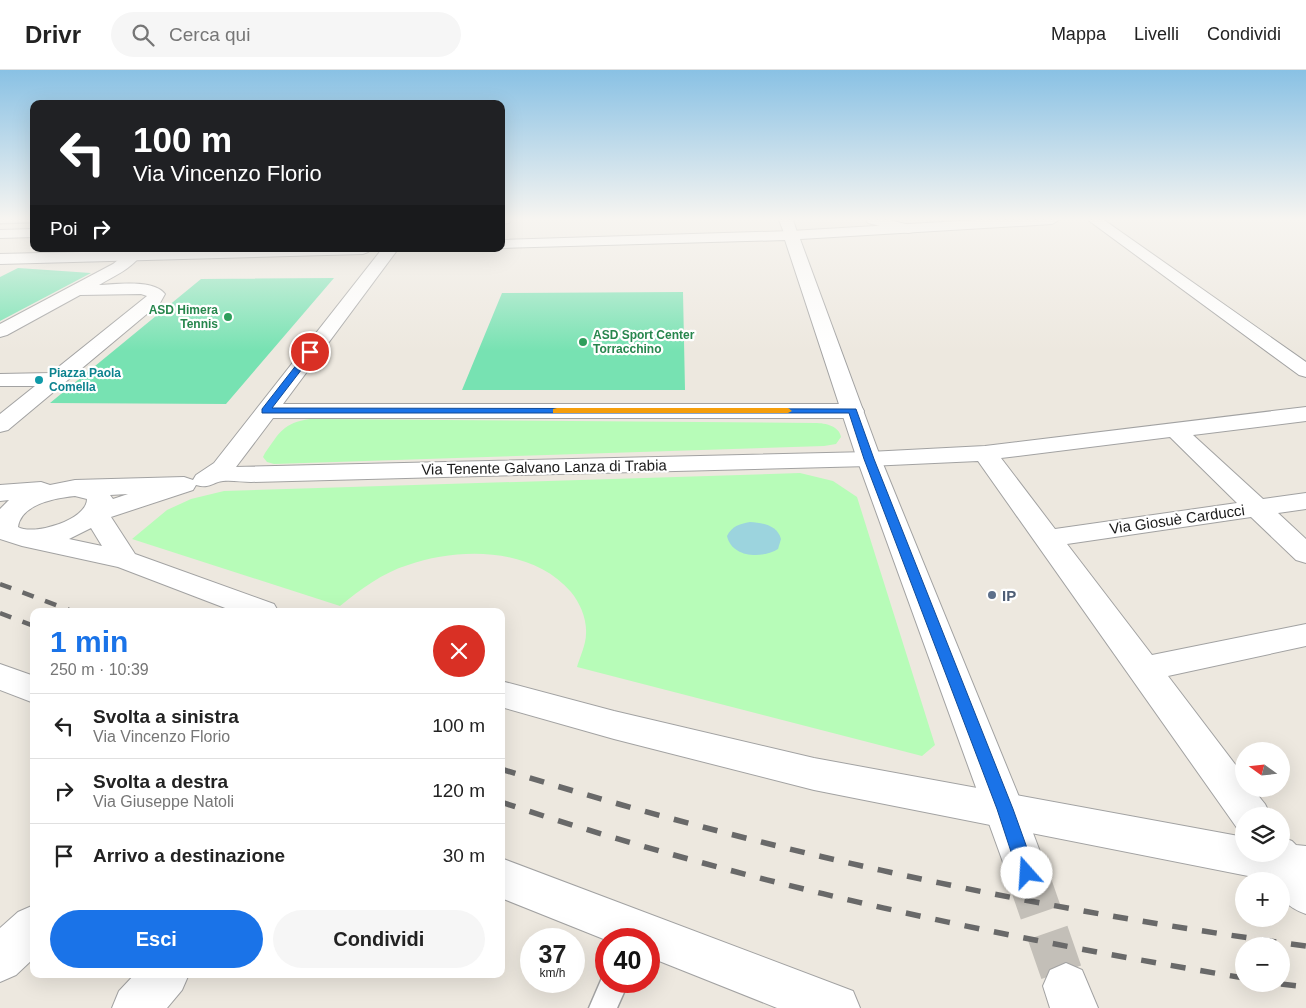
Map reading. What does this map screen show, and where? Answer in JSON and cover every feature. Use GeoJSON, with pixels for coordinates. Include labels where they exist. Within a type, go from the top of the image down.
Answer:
{"type":"FeatureCollection","features":[{"type":"Feature","properties":{"kind":"street"},"geometry":{"type":"LineString","coordinates":[[0,331],[123,264]]}},
{"type":"Feature","properties":{"kind":"street"},"geometry":{"type":"LineString","coordinates":[[7,535],[37,538],[70,529],[95,513],[203,480],[218,473],[379,264]]}},
{"type":"Feature","properties":{"kind":"street"},"geometry":{"type":"LineString","coordinates":[[802,264],[869,459],[1005,809],[1027,873]]}},
{"type":"Feature","properties":{"kind":"street"},"geometry":{"type":"LineString","coordinates":[[1157,264],[1306,371]]}},
{"type":"Feature","properties":{"kind":"street"},"geometry":{"type":"LineString","coordinates":[[0,425],[156,298],[156,294],[149,290],[141,289],[76,290]]}},
{"type":"Feature","properties":{"kind":"street"},"geometry":{"type":"LineString","coordinates":[[0,380],[56,379]]}},
{"type":"Feature","properties":{"kind":"street"},"geometry":{"type":"LineString","coordinates":[[265,411],[853,411]]}},
{"type":"Feature","properties":{"kind":"street","name":"Via Tenente Galvano Lanza di Trabia"},"geometry":{"type":"LineString","coordinates":[[218,473],[251,475],[869,459],[985,453],[1306,414]]}},
{"type":"Feature","properties":{"kind":"street"},"geometry":{"type":"LineString","coordinates":[[1174,429],[1306,554]]}},
{"type":"Feature","properties":{"kind":"street"},"geometry":{"type":"LineString","coordinates":[[985,453],[1049,538],[1244,807]]}},
{"type":"Feature","properties":{"kind":"street"},"geometry":{"type":"LineString","coordinates":[[0,493],[77,488],[184,485]]}},
{"type":"Feature","properties":{"kind":"street"},"geometry":{"type":"LineString","coordinates":[[7,535],[3,523],[8,515],[17,507],[45,493],[77,488],[97,493],[100,505],[95,513]]}},
{"type":"Feature","properties":{"kind":"street","name":"Via Giosuè Carducci"},"geometry":{"type":"LineString","coordinates":[[1049,538],[1306,501]]}},
{"type":"Feature","properties":{"kind":"street"},"geometry":{"type":"LineString","coordinates":[[95,513],[125,560]]}},
{"type":"Feature","properties":{"kind":"street"},"geometry":{"type":"LineString","coordinates":[[7,535],[125,560],[255,608]]}},
{"type":"Feature","properties":{"kind":"street"},"geometry":{"type":"LineString","coordinates":[[1144,669],[1306,635]]}},
{"type":"Feature","properties":{"kind":"street"},"geometry":{"type":"LineString","coordinates":[[0,676],[30,688]]}},
{"type":"Feature","properties":{"kind":"street"},"geometry":{"type":"LineString","coordinates":[[505,695],[614,725],[814,774],[1005,809],[1294,869]]}},
{"type":"Feature","properties":{"kind":"street"},"geometry":{"type":"LineString","coordinates":[[505,880],[619,928]]}},
{"type":"Feature","properties":{"kind":"street"},"geometry":{"type":"LineString","coordinates":[[0,958],[30,931]]}},
{"type":"Feature","properties":{"kind":"street"},"geometry":{"type":"LineString","coordinates":[[660,944],[836,1008]]}},
{"type":"Feature","properties":{"kind":"street"},"geometry":{"type":"LineString","coordinates":[[136,1008],[162,978]]}},
{"type":"Feature","properties":{"kind":"lane"},"geometry":{"type":"LineString","coordinates":[[603,1008],[610,993]]}},
{"type":"Feature","properties":{"kind":"green space"},"geometry":{"type":"Polygon","coordinates":[[[18,268],[91,273],[0,321],[0,277],[18,268]]]}},
{"type":"Feature","properties":{"kind":"green space","name":"ASD Himera Tennis"},"geometry":{"type":"Polygon","coordinates":[[[334,278],[226,404],[50,403],[201,279],[334,278]]]}},
{"type":"Feature","properties":{"kind":"green space","name":"ASD Sport Center Torracchino"},"geometry":{"type":"Polygon","coordinates":[[[683,292],[685,390],[462,390],[502,293],[683,292]]]}},
{"type":"Feature","properties":{"kind":"green space"},"geometry":{"type":"Polygon","coordinates":[[[310,419],[815,423],[835,428],[841,437],[836,444],[824,446],[274,464],[267,462],[263,457],[265,453],[283,430],[294,423],[310,419]]]}},
{"type":"Feature","properties":{"kind":"green space"},"geometry":{"type":"Polygon","coordinates":[[[800,473],[833,481],[857,497],[935,745],[922,756],[577,667],[586,638],[586,628],[584,617],[577,601],[571,592],[555,577],[536,566],[516,559],[472,554],[428,559],[398,568],[381,577],[340,606],[132,539],[167,510],[191,499],[224,491],[800,473]]]}},
{"type":"Feature","properties":{"kind":"water"},"geometry":{"type":"Polygon","coordinates":[[[750,522],[764,524],[773,528],[781,539],[778,549],[756,555],[735,549],[727,536],[736,526],[750,522]]]}},
{"type":"Feature","properties":{"kind":"tunnel"},"geometry":{"type":"LineString","coordinates":[[1027,873],[1066,986]]}},
{"type":"Feature","properties":{"kind":"railway"},"geometry":{"type":"LineString","coordinates":[[0,584],[64,608]]}},
{"type":"Feature","properties":{"kind":"railway"},"geometry":{"type":"LineString","coordinates":[[0,613],[30,624]]}},
{"type":"Feature","properties":{"kind":"railway"},"geometry":{"type":"LineString","coordinates":[[505,770],[699,826],[900,874],[1102,914],[1306,946]]}},
{"type":"Feature","properties":{"kind":"railway"},"geometry":{"type":"LineString","coordinates":[[505,803],[684,858],[869,905],[1056,944],[1235,976]]}},
{"type":"Feature","properties":{"kind":"railway"},"geometry":{"type":"LineString","coordinates":[[1290,985],[1306,987]]}},
{"type":"Feature","properties":{"kind":"slow traffic"},"geometry":{"type":"LineString","coordinates":[[557,411],[788,411]]}},
{"type":"Feature","properties":{"kind":"place","name":"ASD Himera Tennis"},"geometry":{"type":"Point","coordinates":[228,317]}},
{"type":"Feature","properties":{"kind":"place","name":"ASD Sport Center Torracchino"},"geometry":{"type":"Point","coordinates":[583,342]}},
{"type":"Feature","properties":{"kind":"place","name":"Piazza Paola Comella"},"geometry":{"type":"Point","coordinates":[39,380]}},
{"type":"Feature","properties":{"kind":"place","name":"IP"},"geometry":{"type":"Point","coordinates":[992,595]}},
{"type":"Feature","properties":{"kind":"route"},"geometry":{"type":"LineString","coordinates":[[310,352],[265,411],[853,411],[869,459],[1005,809],[1027,873]]}}]}
